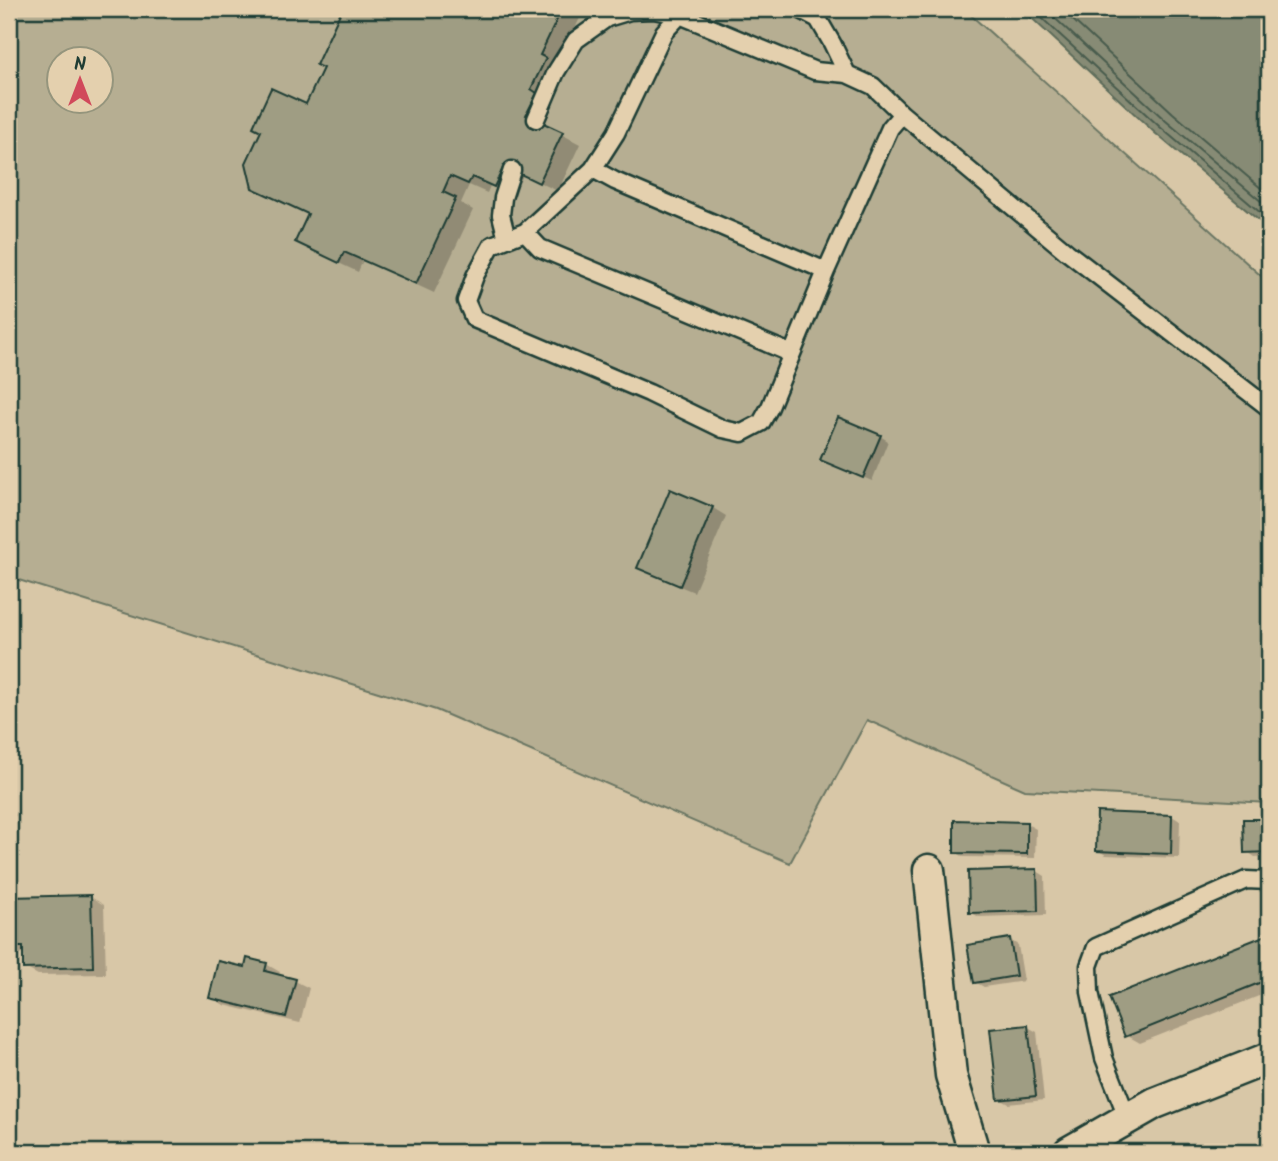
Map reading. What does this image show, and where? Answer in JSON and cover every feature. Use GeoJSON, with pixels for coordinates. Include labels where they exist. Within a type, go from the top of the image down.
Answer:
{"type":"FeatureCollection","features":[{"type":"Feature","properties":{"kind":"street"},"geometry":{"type":"LineString","coordinates":[[929,870],[951,1075],[974,1152]]}},
{"type":"Feature","properties":{"kind":"street"},"geometry":{"type":"LineString","coordinates":[[1069,1152],[1155,1103],[1269,1058]]}},
{"type":"Feature","properties":{"kind":"lane"},"geometry":{"type":"LineString","coordinates":[[799,9],[818,19],[847,74]]}},
{"type":"Feature","properties":{"kind":"lane"},"geometry":{"type":"LineString","coordinates":[[536,119],[556,72],[576,40],[605,13],[653,10],[680,15],[815,71],[847,74],[873,86],[902,114],[1067,252],[1269,408]]}},
{"type":"Feature","properties":{"kind":"lane"},"geometry":{"type":"LineString","coordinates":[[680,15],[664,32],[616,134],[593,169],[525,232],[492,245],[475,276],[466,301],[474,319],[649,393],[723,429],[742,433],[761,423],[770,407],[790,354],[890,128],[902,114]]}},
{"type":"Feature","properties":{"kind":"lane"},"geometry":{"type":"LineString","coordinates":[[593,169],[615,181],[826,271]]}},
{"type":"Feature","properties":{"kind":"lane"},"geometry":{"type":"LineString","coordinates":[[507,239],[501,215],[512,170]]}},
{"type":"Feature","properties":{"kind":"lane"},"geometry":{"type":"LineString","coordinates":[[525,232],[540,248],[790,354]]}},
{"type":"Feature","properties":{"kind":"lane"},"geometry":{"type":"LineString","coordinates":[[1128,1119],[1104,1058],[1090,992],[1089,965],[1096,947],[1246,880],[1269,881]]}},
{"type":"Feature","properties":{"kind":"shaded area"},"geometry":{"type":"Polygon","coordinates":[[[9,9],[964,9],[1269,283],[1269,803],[1025,790],[867,720],[790,863],[436,710],[9,577],[9,9]]]}},
{"type":"Feature","properties":{"kind":"water"},"geometry":{"type":"Polygon","coordinates":[[[1022,9],[1269,9],[1269,229],[1155,133],[1022,9]]]}},
{"type":"Feature","properties":{"kind":"building"},"geometry":{"type":"Polygon","coordinates":[[[342,9],[562,9],[540,55],[546,58],[531,89],[537,93],[526,115],[563,132],[539,183],[504,166],[494,187],[472,177],[468,184],[450,176],[443,192],[456,198],[416,284],[344,252],[339,263],[295,242],[308,214],[252,188],[246,163],[261,131],[253,127],[271,88],[306,104],[323,68],[316,65],[342,9]]]}},
{"type":"Feature","properties":{"kind":"building"},"geometry":{"type":"Polygon","coordinates":[[[838,417],[881,435],[863,478],[820,460],[838,417]]]}},
{"type":"Feature","properties":{"kind":"building"},"geometry":{"type":"Polygon","coordinates":[[[670,489],[713,507],[680,586],[637,568],[670,489]]]}},
{"type":"Feature","properties":{"kind":"building"},"geometry":{"type":"Polygon","coordinates":[[[1097,812],[1172,815],[1171,854],[1096,851],[1097,812]]]}},
{"type":"Feature","properties":{"kind":"building"},"geometry":{"type":"Polygon","coordinates":[[[1243,819],[1269,819],[1269,852],[1244,853],[1243,819]]]}},
{"type":"Feature","properties":{"kind":"building"},"geometry":{"type":"Polygon","coordinates":[[[954,820],[1027,822],[1027,854],[954,853],[954,820]]]}},
{"type":"Feature","properties":{"kind":"building"},"geometry":{"type":"Polygon","coordinates":[[[1037,869],[1038,911],[969,913],[968,871],[1037,869]]]}},
{"type":"Feature","properties":{"kind":"building"},"geometry":{"type":"Polygon","coordinates":[[[91,895],[93,967],[23,969],[23,947],[9,947],[9,897],[91,895]]]}},
{"type":"Feature","properties":{"kind":"building"},"geometry":{"type":"Polygon","coordinates":[[[1269,934],[1269,979],[1125,1037],[1109,997],[1269,934]]]}},
{"type":"Feature","properties":{"kind":"building"},"geometry":{"type":"Polygon","coordinates":[[[1010,938],[1016,976],[974,983],[967,945],[1010,938]]]}},
{"type":"Feature","properties":{"kind":"building"},"geometry":{"type":"Polygon","coordinates":[[[247,958],[267,963],[265,971],[296,979],[286,1017],[209,998],[218,961],[245,967],[247,958]]]}},
{"type":"Feature","properties":{"kind":"building"},"geometry":{"type":"Polygon","coordinates":[[[1028,1025],[1036,1096],[998,1100],[990,1029],[1028,1025]]]}}]}
